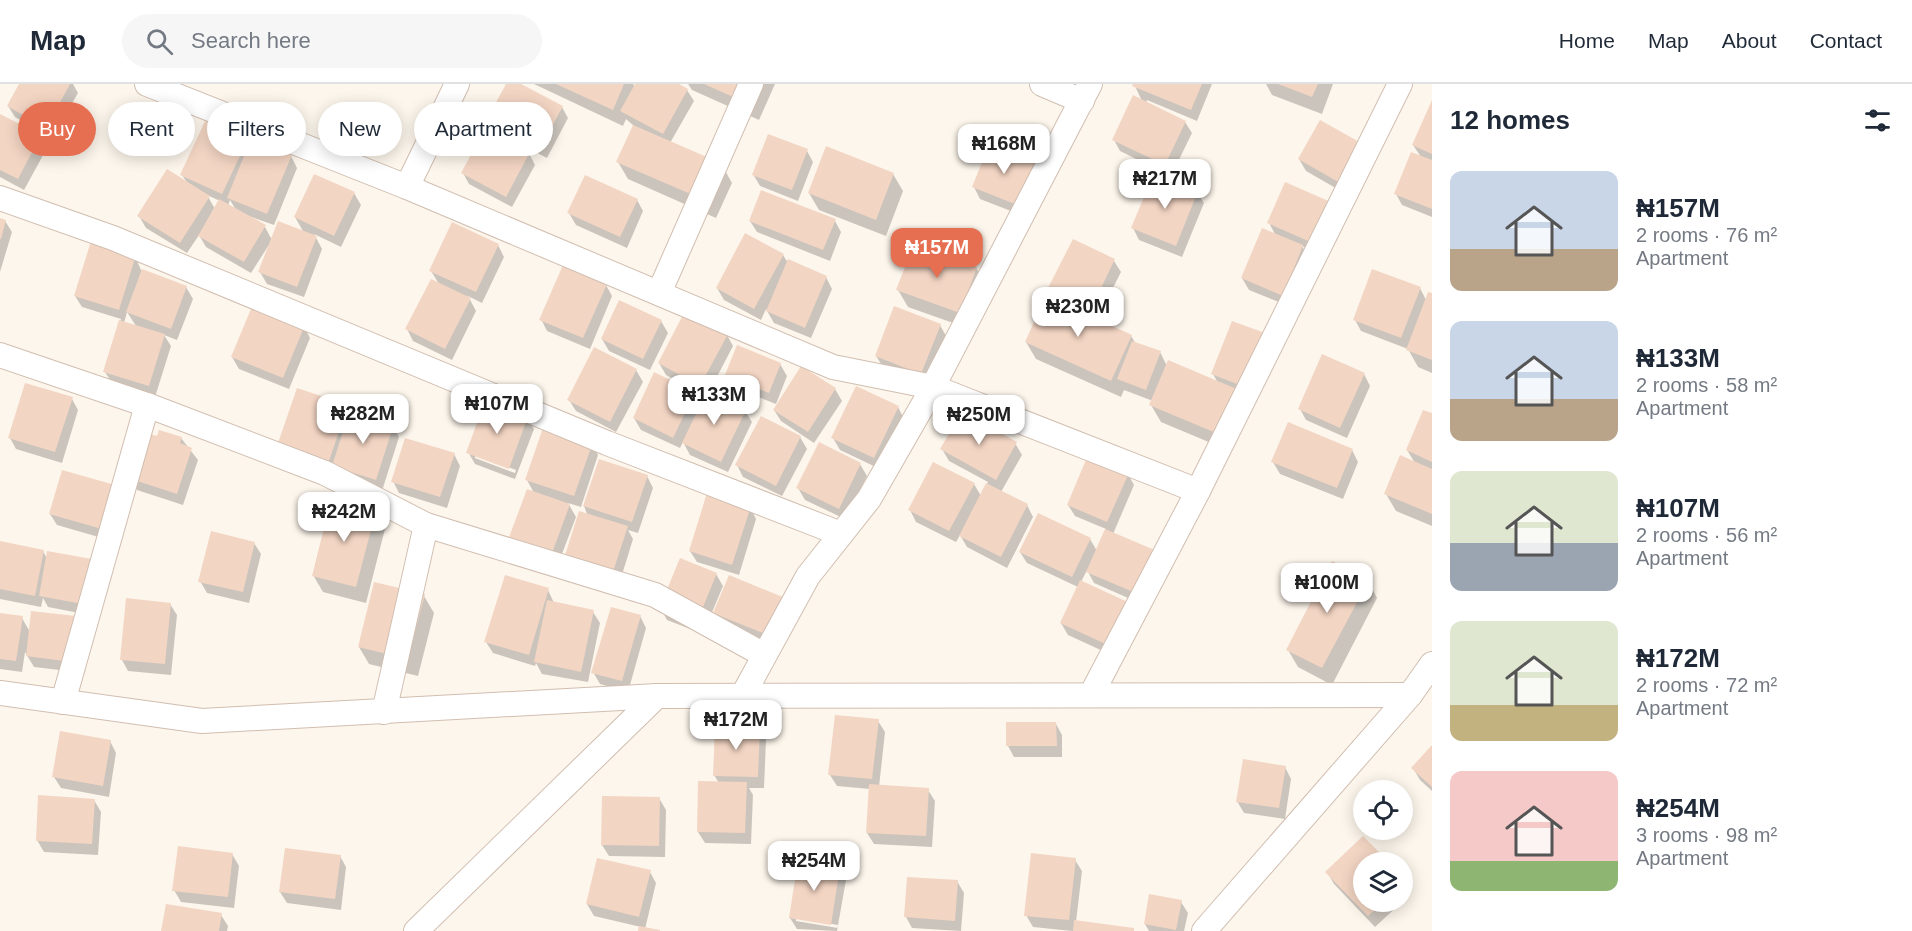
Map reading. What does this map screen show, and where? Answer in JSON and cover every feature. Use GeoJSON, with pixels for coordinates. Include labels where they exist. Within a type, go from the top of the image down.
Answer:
{"type":"FeatureCollection","features":[{"type":"Feature","properties":{"kind":"street"},"geometry":{"type":"LineString","coordinates":[[147,84],[407,187],[833,367],[933,387],[1198,490]]}},
{"type":"Feature","properties":{"kind":"street"},"geometry":{"type":"LineString","coordinates":[[407,187],[456,84]]}},
{"type":"Feature","properties":{"kind":"street"},"geometry":{"type":"LineString","coordinates":[[659,293],[751,84]]}},
{"type":"Feature","properties":{"kind":"street"},"geometry":{"type":"LineString","coordinates":[[743,695],[808,576],[869,500],[933,387],[1086,93],[1042,84]]}},
{"type":"Feature","properties":{"kind":"street"},"geometry":{"type":"LineString","coordinates":[[1091,695],[1198,490],[1400,84]]}},
{"type":"Feature","properties":{"kind":"street"},"geometry":{"type":"LineString","coordinates":[[0,198],[113,238],[607,443],[841,534]]}},
{"type":"Feature","properties":{"kind":"street"},"geometry":{"type":"LineString","coordinates":[[0,355],[147,405],[325,473],[426,525],[655,595],[764,655]]}},
{"type":"Feature","properties":{"kind":"street"},"geometry":{"type":"LineString","coordinates":[[63,702],[147,405]]}},
{"type":"Feature","properties":{"kind":"street"},"geometry":{"type":"LineString","coordinates":[[384,712],[426,525]]}},
{"type":"Feature","properties":{"kind":"street"},"geometry":{"type":"LineString","coordinates":[[1204,931],[1410,695],[1432,663]]}},
{"type":"Feature","properties":{"kind":"street"},"geometry":{"type":"LineString","coordinates":[[0,693],[202,721],[657,696],[1410,695]]}},
{"type":"Feature","properties":{"kind":"street"},"geometry":{"type":"LineString","coordinates":[[416,931],[657,696]]}},
{"type":"Feature","properties":{"kind":"building"},"geometry":{"type":"Polygon","coordinates":[[[19,84],[70,84],[60,102],[18,102],[18,112],[7,106],[19,84]]]}},
{"type":"Feature","properties":{"kind":"building"},"geometry":{"type":"Polygon","coordinates":[[[506,84],[521,84],[563,106],[553,125],[553,102],[496,102],[506,84]]]}},
{"type":"Feature","properties":{"kind":"building"},"geometry":{"type":"Polygon","coordinates":[[[556,84],[624,84],[613,110],[556,84]]]}},
{"type":"Feature","properties":{"kind":"building"},"geometry":{"type":"Polygon","coordinates":[[[635,84],[679,84],[688,89],[663,134],[620,111],[635,84]]]}},
{"type":"Feature","properties":{"kind":"building"},"geometry":{"type":"Polygon","coordinates":[[[704,84],[758,84],[749,104],[704,84]]]}},
{"type":"Feature","properties":{"kind":"building"},"geometry":{"type":"Polygon","coordinates":[[[1133,84],[1202,84],[1191,110],[1132,86],[1133,84]]]}},
{"type":"Feature","properties":{"kind":"building"},"geometry":{"type":"Polygon","coordinates":[[[1278,84],[1318,84],[1312,97],[1278,84]]]}},
{"type":"Feature","properties":{"kind":"building"},"geometry":{"type":"Polygon","coordinates":[[[1133,95],[1186,121],[1165,165],[1112,140],[1133,95]]]}},
{"type":"Feature","properties":{"kind":"building"},"geometry":{"type":"Polygon","coordinates":[[[1432,100],[1432,154],[1412,145],[1432,100]]]}},
{"type":"Feature","properties":{"kind":"building"},"geometry":{"type":"Polygon","coordinates":[[[0,114],[18,123],[18,156],[30,156],[18,179],[0,170],[0,114]]]}},
{"type":"Feature","properties":{"kind":"building"},"geometry":{"type":"Polygon","coordinates":[[[1320,120],[1370,148],[1347,187],[1298,159],[1320,120]]]}},
{"type":"Feature","properties":{"kind":"building"},"geometry":{"type":"Polygon","coordinates":[[[205,121],[207,122],[207,156],[240,156],[222,194],[180,175],[189,156],[195,156],[195,143],[205,121]]]}},
{"type":"Feature","properties":{"kind":"building"},"geometry":{"type":"Polygon","coordinates":[[[633,125],[723,164],[707,201],[616,162],[633,125]]]}},
{"type":"Feature","properties":{"kind":"building"},"geometry":{"type":"Polygon","coordinates":[[[768,134],[808,149],[792,190],[752,175],[768,134]]]}},
{"type":"Feature","properties":{"kind":"building"},"geometry":{"type":"Polygon","coordinates":[[[989,145],[1037,164],[1020,206],[972,187],[989,145]]]}},
{"type":"Feature","properties":{"kind":"building"},"geometry":{"type":"Polygon","coordinates":[[[826,146],[894,173],[876,220],[808,193],[826,146]]]}},
{"type":"Feature","properties":{"kind":"building"},"geometry":{"type":"Polygon","coordinates":[[[1411,152],[1432,160],[1432,209],[1394,194],[1411,152]]]}},
{"type":"Feature","properties":{"kind":"building"},"geometry":{"type":"Polygon","coordinates":[[[244,156],[292,156],[267,214],[227,198],[244,156]]]}},
{"type":"Feature","properties":{"kind":"building"},"geometry":{"type":"Polygon","coordinates":[[[470,156],[528,156],[506,197],[461,173],[470,156]]]}},
{"type":"Feature","properties":{"kind":"building"},"geometry":{"type":"Polygon","coordinates":[[[167,169],[210,196],[180,243],[137,216],[167,169]]]}},
{"type":"Feature","properties":{"kind":"building"},"geometry":{"type":"Polygon","coordinates":[[[1154,173],[1198,191],[1176,246],[1131,228],[1154,173]]]}},
{"type":"Feature","properties":{"kind":"building"},"geometry":{"type":"Polygon","coordinates":[[[314,174],[355,192],[334,236],[294,217],[314,174]]]}},
{"type":"Feature","properties":{"kind":"building"},"geometry":{"type":"Polygon","coordinates":[[[585,175],[638,199],[620,237],[567,213],[585,175]]]}},
{"type":"Feature","properties":{"kind":"building"},"geometry":{"type":"Polygon","coordinates":[[[1285,182],[1333,203],[1315,244],[1267,223],[1285,182]]]}},
{"type":"Feature","properties":{"kind":"building"},"geometry":{"type":"Polygon","coordinates":[[[761,190],[836,219],[823,250],[749,221],[761,190]]]}},
{"type":"Feature","properties":{"kind":"building"},"geometry":{"type":"Polygon","coordinates":[[[219,199],[266,225],[244,262],[198,236],[219,199]]]}},
{"type":"Feature","properties":{"kind":"building"},"geometry":{"type":"Polygon","coordinates":[[[0,218],[6,220],[1,239],[0,239],[0,218]]]}},
{"type":"Feature","properties":{"kind":"building"},"geometry":{"type":"Polygon","coordinates":[[[278,221],[317,236],[297,287],[258,272],[278,221]]]}},
{"type":"Feature","properties":{"kind":"building"},"geometry":{"type":"Polygon","coordinates":[[[452,222],[499,244],[476,292],[429,271],[452,222]]]}},
{"type":"Feature","properties":{"kind":"building"},"geometry":{"type":"Polygon","coordinates":[[[1262,228],[1303,245],[1283,296],[1241,278],[1262,228]]]}},
{"type":"Feature","properties":{"kind":"building"},"geometry":{"type":"Polygon","coordinates":[[[745,233],[784,254],[754,309],[716,288],[745,233]]]}},
{"type":"Feature","properties":{"kind":"building"},"geometry":{"type":"Polygon","coordinates":[[[1073,239],[1115,259],[1090,311],[1047,290],[1073,239]]]}},
{"type":"Feature","properties":{"kind":"building"},"geometry":{"type":"Polygon","coordinates":[[[91,241],[136,255],[119,310],[74,296],[91,241]]]}},
{"type":"Feature","properties":{"kind":"building"},"geometry":{"type":"Polygon","coordinates":[[[914,244],[977,267],[960,313],[896,290],[914,244]]]}},
{"type":"Feature","properties":{"kind":"building"},"geometry":{"type":"Polygon","coordinates":[[[788,259],[827,276],[805,328],[766,311],[788,259]]]}},
{"type":"Feature","properties":{"kind":"building"},"geometry":{"type":"Polygon","coordinates":[[[563,265],[607,284],[583,338],[539,320],[563,265]]]}},
{"type":"Feature","properties":{"kind":"building"},"geometry":{"type":"Polygon","coordinates":[[[142,269],[187,286],[171,329],[126,312],[142,269]]]}},
{"type":"Feature","properties":{"kind":"building"},"geometry":{"type":"Polygon","coordinates":[[[1372,269],[1421,287],[1401,338],[1353,320],[1372,269]]]}},
{"type":"Feature","properties":{"kind":"building"},"geometry":{"type":"Polygon","coordinates":[[[431,279],[471,298],[445,349],[405,329],[431,279]]]}},
{"type":"Feature","properties":{"kind":"building"},"geometry":{"type":"Polygon","coordinates":[[[1428,292],[1432,293],[1432,360],[1406,350],[1428,292]]]}},
{"type":"Feature","properties":{"kind":"building"},"geometry":{"type":"Polygon","coordinates":[[[1046,296],[1132,335],[1111,381],[1025,342],[1046,296]]]}},
{"type":"Feature","properties":{"kind":"building"},"geometry":{"type":"Polygon","coordinates":[[[619,300],[662,320],[643,359],[601,339],[619,300]]]}},
{"type":"Feature","properties":{"kind":"building"},"geometry":{"type":"Polygon","coordinates":[[[253,304],[305,325],[283,378],[231,357],[253,304]]]}},
{"type":"Feature","properties":{"kind":"building"},"geometry":{"type":"Polygon","coordinates":[[[894,306],[941,324],[921,374],[875,356],[894,306]]]}},
{"type":"Feature","properties":{"kind":"building"},"geometry":{"type":"Polygon","coordinates":[[[685,311],[728,334],[700,386],[658,363],[685,311]]]}},
{"type":"Feature","properties":{"kind":"building"},"geometry":{"type":"Polygon","coordinates":[[[119,320],[165,334],[149,386],[103,372],[119,320]]]}},
{"type":"Feature","properties":{"kind":"building"},"geometry":{"type":"Polygon","coordinates":[[[1232,321],[1265,333],[1245,387],[1211,374],[1232,321]]]}},
{"type":"Feature","properties":{"kind":"building"},"geometry":{"type":"Polygon","coordinates":[[[1132,341],[1161,351],[1146,390],[1117,379],[1132,341]]]}},
{"type":"Feature","properties":{"kind":"building"},"geometry":{"type":"Polygon","coordinates":[[[737,345],[781,363],[769,393],[725,375],[737,345]]]}},
{"type":"Feature","properties":{"kind":"building"},"geometry":{"type":"Polygon","coordinates":[[[594,347],[637,369],[610,422],[567,400],[594,347]]]}},
{"type":"Feature","properties":{"kind":"building"},"geometry":{"type":"Polygon","coordinates":[[[1322,354],[1365,373],[1340,428],[1298,409],[1322,354]]]}},
{"type":"Feature","properties":{"kind":"building"},"geometry":{"type":"Polygon","coordinates":[[[1168,360],[1239,390],[1221,435],[1149,405],[1168,360]]]}},
{"type":"Feature","properties":{"kind":"building"},"geometry":{"type":"Polygon","coordinates":[[[801,366],[836,388],[808,432],[773,410],[801,366]]]}},
{"type":"Feature","properties":{"kind":"building"},"geometry":{"type":"Polygon","coordinates":[[[654,372],[695,392],[673,438],[633,418],[654,372]]]}},
{"type":"Feature","properties":{"kind":"building"},"geometry":{"type":"Polygon","coordinates":[[[25,383],[73,397],[55,452],[8,438],[25,383]]]}},
{"type":"Feature","properties":{"kind":"building"},"geometry":{"type":"Polygon","coordinates":[[[856,386],[899,406],[874,458],[831,438],[856,386]]]}},
{"type":"Feature","properties":{"kind":"building"},"geometry":{"type":"Polygon","coordinates":[[[297,388],[348,405],[329,461],[278,443],[297,388]]]}},
{"type":"Feature","properties":{"kind":"building"},"geometry":{"type":"Polygon","coordinates":[[[707,391],[746,410],[721,462],[682,443],[707,391]]]}},
{"type":"Feature","properties":{"kind":"building"},"geometry":{"type":"Polygon","coordinates":[[[485,401],[528,416],[509,469],[466,453],[485,401]]]}},
{"type":"Feature","properties":{"kind":"building"},"geometry":{"type":"Polygon","coordinates":[[[350,410],[394,424],[376,480],[332,466],[350,410]]]}},
{"type":"Feature","properties":{"kind":"building"},"geometry":{"type":"Polygon","coordinates":[[[1423,410],[1432,413],[1432,462],[1406,450],[1423,410]]]}},
{"type":"Feature","properties":{"kind":"building"},"geometry":{"type":"Polygon","coordinates":[[[962,412],[1017,442],[996,480],[940,449],[962,412]]]}},
{"type":"Feature","properties":{"kind":"building"},"geometry":{"type":"Polygon","coordinates":[[[761,416],[801,436],[776,486],[735,465],[761,416]]]}},
{"type":"Feature","properties":{"kind":"building"},"geometry":{"type":"Polygon","coordinates":[[[1288,422],[1353,449],[1337,488],[1271,462],[1288,422]]]}},
{"type":"Feature","properties":{"kind":"building"},"geometry":{"type":"Polygon","coordinates":[[[544,425],[593,442],[574,496],[525,480],[544,425]]]}},
{"type":"Feature","properties":{"kind":"building"},"geometry":{"type":"Polygon","coordinates":[[[159,430],[182,437],[180,443],[192,448],[177,494],[128,478],[143,432],[157,436],[159,430]]]}},
{"type":"Feature","properties":{"kind":"building"},"geometry":{"type":"Polygon","coordinates":[[[405,438],[455,453],[440,497],[391,482],[405,438]]]}},
{"type":"Feature","properties":{"kind":"building"},"geometry":{"type":"Polygon","coordinates":[[[819,442],[861,463],[839,509],[796,488],[819,442]]]}},
{"type":"Feature","properties":{"kind":"building"},"geometry":{"type":"Polygon","coordinates":[[[1088,455],[1129,473],[1107,522],[1067,505],[1088,455]]]}},
{"type":"Feature","properties":{"kind":"building"},"geometry":{"type":"Polygon","coordinates":[[[1400,455],[1432,469],[1432,514],[1384,494],[1400,455]]]}},
{"type":"Feature","properties":{"kind":"building"},"geometry":{"type":"Polygon","coordinates":[[[599,459],[648,475],[632,522],[583,506],[599,459]]]}},
{"type":"Feature","properties":{"kind":"building"},"geometry":{"type":"Polygon","coordinates":[[[933,462],[975,483],[949,531],[908,510],[933,462]]]}},
{"type":"Feature","properties":{"kind":"building"},"geometry":{"type":"Polygon","coordinates":[[[62,470],[122,487],[109,531],[49,514],[62,470]]]}},
{"type":"Feature","properties":{"kind":"building"},"geometry":{"type":"Polygon","coordinates":[[[986,483],[1028,504],[1001,557],[959,536],[986,483]]]}},
{"type":"Feature","properties":{"kind":"building"},"geometry":{"type":"Polygon","coordinates":[[[527,489],[570,504],[551,556],[508,540],[527,489]]]}},
{"type":"Feature","properties":{"kind":"building"},"geometry":{"type":"Polygon","coordinates":[[[707,493],[751,506],[732,565],[689,551],[707,493]]]}},
{"type":"Feature","properties":{"kind":"building"},"geometry":{"type":"Polygon","coordinates":[[[331,500],[376,511],[356,587],[312,576],[331,500]]]}},
{"type":"Feature","properties":{"kind":"building"},"geometry":{"type":"Polygon","coordinates":[[[579,511],[628,526],[610,581],[562,565],[579,511]]]}},
{"type":"Feature","properties":{"kind":"building"},"geometry":{"type":"Polygon","coordinates":[[[1038,513],[1091,538],[1072,577],[1019,552],[1038,513]]]}},
{"type":"Feature","properties":{"kind":"building"},"geometry":{"type":"Polygon","coordinates":[[[1105,529],[1157,551],[1138,594],[1086,572],[1105,529]]]}},
{"type":"Feature","properties":{"kind":"building"},"geometry":{"type":"Polygon","coordinates":[[[211,531],[255,542],[243,592],[198,582],[211,531]]]}},
{"type":"Feature","properties":{"kind":"building"},"geometry":{"type":"Polygon","coordinates":[[[0,541],[44,550],[35,596],[0,589],[0,541]]]}},
{"type":"Feature","properties":{"kind":"building"},"geometry":{"type":"Polygon","coordinates":[[[47,551],[103,561],[94,606],[39,596],[47,551]]]}},
{"type":"Feature","properties":{"kind":"building"},"geometry":{"type":"Polygon","coordinates":[[[680,558],[717,573],[696,624],[659,609],[680,558]]]}},
{"type":"Feature","properties":{"kind":"building"},"geometry":{"type":"Polygon","coordinates":[[[1332,561],[1369,580],[1322,668],[1286,650],[1332,561]]]}},
{"type":"Feature","properties":{"kind":"building"},"geometry":{"type":"Polygon","coordinates":[[[505,575],[549,588],[529,655],[484,642],[505,575]]]}},
{"type":"Feature","properties":{"kind":"building"},"geometry":{"type":"Polygon","coordinates":[[[729,575],[785,598],[770,636],[713,613],[729,575]]]}},
{"type":"Feature","properties":{"kind":"building"},"geometry":{"type":"Polygon","coordinates":[[[1080,580],[1132,604],[1112,647],[1060,623],[1080,580]]]}},
{"type":"Feature","properties":{"kind":"building"},"geometry":{"type":"Polygon","coordinates":[[[374,582],[425,594],[408,659],[358,647],[374,582]]]}},
{"type":"Feature","properties":{"kind":"building"},"geometry":{"type":"Polygon","coordinates":[[[126,598],[171,603],[165,664],[120,660],[126,598]]]}},
{"type":"Feature","properties":{"kind":"building"},"geometry":{"type":"Polygon","coordinates":[[[547,600],[594,610],[581,672],[534,662],[547,600]]]}},
{"type":"Feature","properties":{"kind":"building"},"geometry":{"type":"Polygon","coordinates":[[[611,607],[641,615],[622,681],[591,673],[611,607]]]}},
{"type":"Feature","properties":{"kind":"building"},"geometry":{"type":"Polygon","coordinates":[[[31,611],[85,617],[79,663],[26,656],[31,611]]]}},
{"type":"Feature","properties":{"kind":"building"},"geometry":{"type":"Polygon","coordinates":[[[0,613],[23,616],[16,661],[0,659],[0,613]]]}},
{"type":"Feature","properties":{"kind":"building"},"geometry":{"type":"Polygon","coordinates":[[[835,715],[879,719],[872,779],[828,775],[835,715]]]}},
{"type":"Feature","properties":{"kind":"building"},"geometry":{"type":"Polygon","coordinates":[[[1006,722],[1056,722],[1057,746],[1006,746],[1006,722]]]}},
{"type":"Feature","properties":{"kind":"building"},"geometry":{"type":"Polygon","coordinates":[[[715,725],[760,727],[758,777],[713,776],[715,725]]]}},
{"type":"Feature","properties":{"kind":"building"},"geometry":{"type":"Polygon","coordinates":[[[60,731],[111,740],[103,786],[52,777],[60,731]]]}},
{"type":"Feature","properties":{"kind":"building"},"geometry":{"type":"Polygon","coordinates":[[[1432,745],[1432,787],[1411,768],[1432,745]]]}},
{"type":"Feature","properties":{"kind":"building"},"geometry":{"type":"Polygon","coordinates":[[[1243,759],[1286,766],[1279,808],[1236,802],[1243,759]]]}},
{"type":"Feature","properties":{"kind":"building"},"geometry":{"type":"Polygon","coordinates":[[[698,781],[747,782],[745,833],[697,832],[698,781]]]}},
{"type":"Feature","properties":{"kind":"building"},"geometry":{"type":"Polygon","coordinates":[[[869,784],[929,788],[926,836],[866,833],[869,784]]]}},
{"type":"Feature","properties":{"kind":"building"},"geometry":{"type":"Polygon","coordinates":[[[38,795],[95,799],[92,844],[36,841],[38,795]]]}},
{"type":"Feature","properties":{"kind":"building"},"geometry":{"type":"Polygon","coordinates":[[[602,796],[660,797],[659,846],[601,845],[602,796]]]}},
{"type":"Feature","properties":{"kind":"building"},"geometry":{"type":"Polygon","coordinates":[[[1359,840],[1367,840],[1379,852],[1353,852],[1353,901],[1325,872],[1359,840]]]}},
{"type":"Feature","properties":{"kind":"building"},"geometry":{"type":"Polygon","coordinates":[[[178,846],[233,853],[228,897],[172,891],[178,846]]]}},
{"type":"Feature","properties":{"kind":"building"},"geometry":{"type":"Polygon","coordinates":[[[285,848],[341,855],[335,899],[279,892],[285,848]]]}},
{"type":"Feature","properties":{"kind":"building"},"geometry":{"type":"Polygon","coordinates":[[[1031,853],[1076,858],[1069,920],[1024,916],[1031,853]]]}},
{"type":"Feature","properties":{"kind":"building"},"geometry":{"type":"Polygon","coordinates":[[[597,858],[651,870],[639,917],[586,904],[597,858]]]}},
{"type":"Feature","properties":{"kind":"building"},"geometry":{"type":"Polygon","coordinates":[[[798,860],[840,867],[831,925],[789,918],[798,860]]]}},
{"type":"Feature","properties":{"kind":"building"},"geometry":{"type":"Polygon","coordinates":[[[907,877],[958,880],[955,921],[904,917],[907,877]]]}},
{"type":"Feature","properties":{"kind":"building"},"geometry":{"type":"Polygon","coordinates":[[[1149,894],[1182,900],[1176,930],[1144,924],[1149,894]]]}},
{"type":"Feature","properties":{"kind":"building"},"geometry":{"type":"Polygon","coordinates":[[[166,904],[222,913],[219,931],[161,931],[166,904]]]}},
{"type":"Feature","properties":{"kind":"building"},"geometry":{"type":"Polygon","coordinates":[[[1074,920],[1134,928],[1134,931],[1073,931],[1074,920]]]}},
{"type":"Feature","properties":{"kind":"building"},"geometry":{"type":"Polygon","coordinates":[[[639,926],[660,930],[660,931],[638,931],[639,926]]]}}]}
